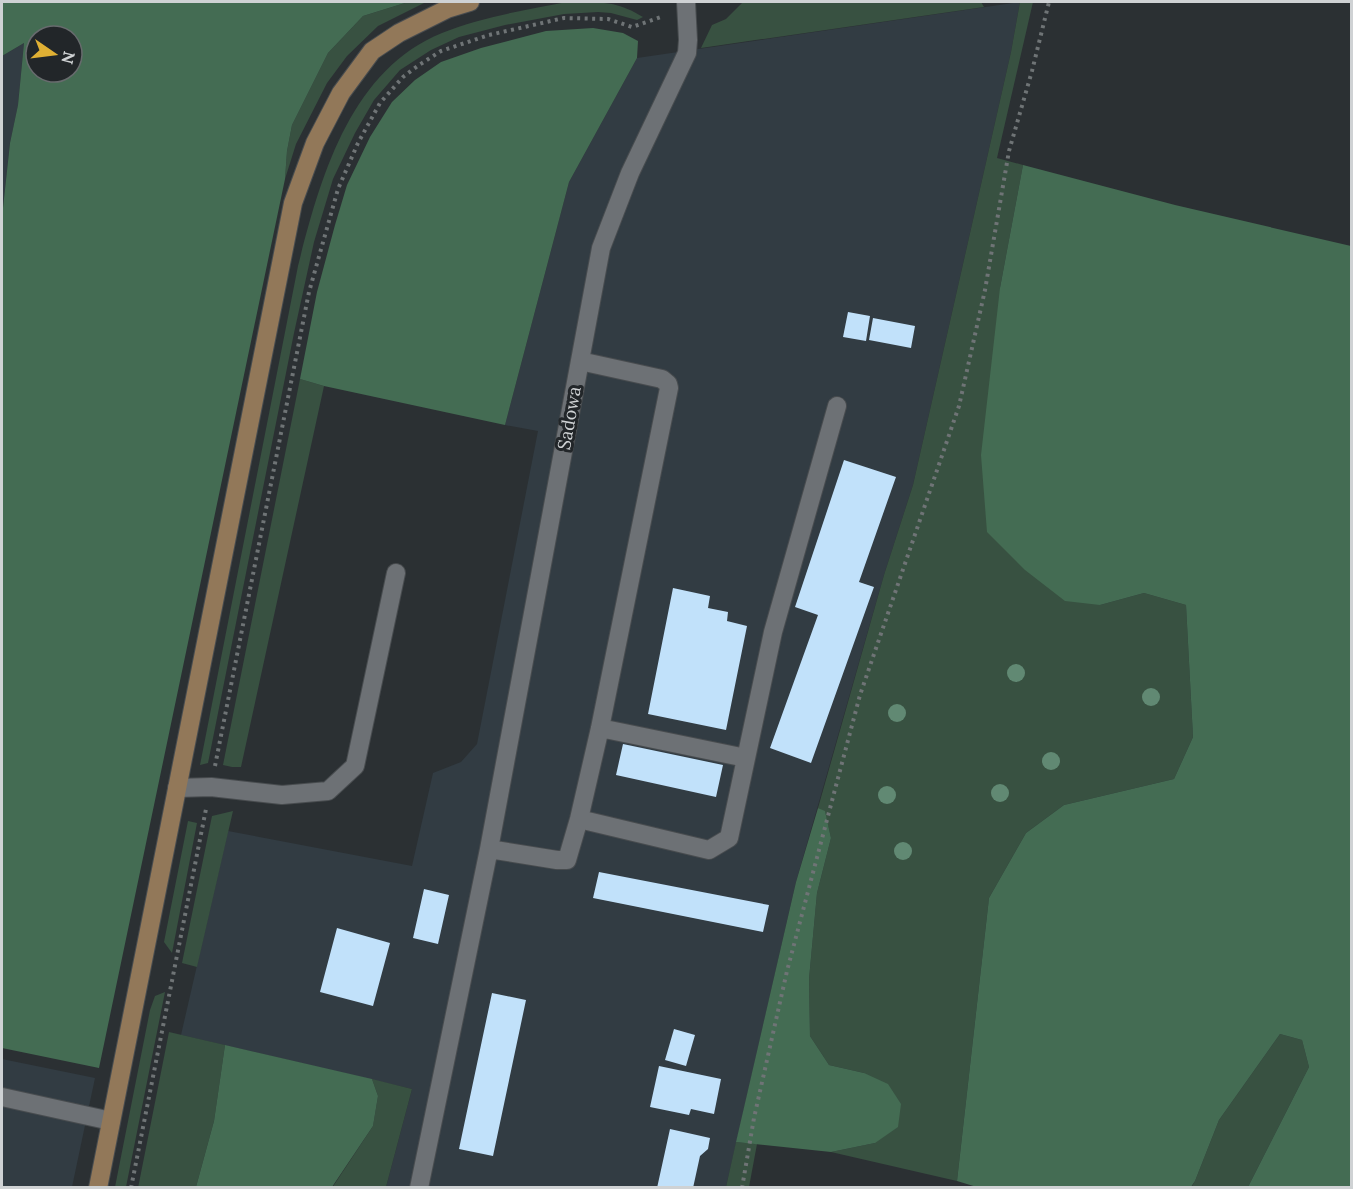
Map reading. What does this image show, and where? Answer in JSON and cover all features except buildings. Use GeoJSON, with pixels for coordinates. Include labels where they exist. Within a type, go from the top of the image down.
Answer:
{"type":"FeatureCollection","features":[{"type":"Feature","properties":{"kind":"main road"},"geometry":{"type":"LineString","coordinates":[[98,1188],[293,203],[315,143],[341,93],[372,51],[399,33],[447,9],[471,2]]}},
{"type":"Feature","properties":{"kind":"lane","name":"Sadowa"},"geometry":{"type":"LineString","coordinates":[[419,1188],[489,849],[601,248],[630,173],[687,53],[686,2]]}},
{"type":"Feature","properties":{"kind":"lane"},"geometry":{"type":"LineString","coordinates":[[489,849],[567,860],[600,728],[669,388],[662,379],[579,361]]}},
{"type":"Feature","properties":{"kind":"lane"},"geometry":{"type":"LineString","coordinates":[[579,819],[709,849],[729,838],[773,632],[837,406]]}},
{"type":"Feature","properties":{"kind":"lane"},"geometry":{"type":"LineString","coordinates":[[177,788],[211,787],[282,795],[328,791],[356,766],[396,573]]}},
{"type":"Feature","properties":{"kind":"lane"},"geometry":{"type":"LineString","coordinates":[[600,728],[746,758]]}},
{"type":"Feature","properties":{"kind":"lane"},"geometry":{"type":"LineString","coordinates":[[2,1097],[111,1120]]}},
{"type":"Feature","properties":{"kind":"path"},"geometry":{"type":"LineString","coordinates":[[742,1188],[754,1118],[787,971],[860,695],[959,406],[985,290],[1009,151],[1050,2]]}},
{"type":"Feature","properties":{"kind":"path"},"geometry":{"type":"LineString","coordinates":[[131,1188],[309,292],[338,189],[358,143],[380,103],[403,77],[441,51],[489,35],[564,18],[608,19],[632,27],[644,24]]}},
{"type":"Feature","properties":{"kind":"shaded area"},"geometry":{"type":"Polygon","coordinates":[[[1020,2],[1011,52],[913,485],[884,575],[796,882],[726,1187],[386,1187],[412,1089],[181,1035],[228,831],[412,866],[433,773],[461,762],[477,744],[538,431],[505,425],[569,182],[637,58],[1020,2]]]}},
{"type":"Feature","properties":{"kind":"shaded area"},"geometry":{"type":"Polygon","coordinates":[[[24,43],[18,105],[10,143],[2,217],[2,56],[24,43]]]}},
{"type":"Feature","properties":{"kind":"shaded area"},"geometry":{"type":"Polygon","coordinates":[[[2,1059],[95,1078],[72,1187],[2,1187],[2,1059]]]}},
{"type":"Feature","properties":{"kind":"green space"},"geometry":{"type":"Polygon","coordinates":[[[2,2],[408,2],[363,16],[328,53],[292,125],[285,179],[99,1068],[2,1048],[2,217],[10,143],[18,105],[24,43],[2,56],[2,2]]]}},
{"type":"Feature","properties":{"kind":"green space"},"geometry":{"type":"Polygon","coordinates":[[[408,2],[426,2],[378,26],[347,56],[327,83],[296,144],[285,179],[292,125],[328,53],[363,16],[408,2]]]}},
{"type":"Feature","properties":{"kind":"green space"},"geometry":{"type":"Polygon","coordinates":[[[567,2],[598,2],[615,5],[643,17],[637,20],[598,12],[564,14],[505,25],[459,37],[431,50],[400,70],[374,100],[355,133],[333,179],[314,242],[208,763],[200,765],[298,266],[317,198],[344,131],[362,100],[384,73],[410,50],[442,33],[472,23],[504,14],[567,2]]]}},
{"type":"Feature","properties":{"kind":"green space"},"geometry":{"type":"Polygon","coordinates":[[[743,2],[981,2],[984,7],[701,48],[712,25],[726,19],[743,2]]]}},
{"type":"Feature","properties":{"kind":"green space"},"geometry":{"type":"Polygon","coordinates":[[[1020,2],[1033,2],[997,158],[1023,165],[1000,288],[1100,605],[1144,593],[1186,605],[1193,737],[1174,779],[1064,805],[1026,833],[989,898],[957,1181],[831,1152],[875,1143],[864,1073],[829,1065],[810,1036],[809,979],[817,893],[831,838],[825,812],[818,808],[884,575],[913,485],[1011,52],[1020,2]]]}},
{"type":"Feature","properties":{"kind":"green space"},"geometry":{"type":"Polygon","coordinates":[[[593,28],[623,33],[638,41],[637,58],[569,182],[505,425],[300,379],[317,292],[347,185],[370,137],[392,102],[415,80],[441,62],[481,48],[546,31],[593,28]]]}},
{"type":"Feature","properties":{"kind":"green space"},"geometry":{"type":"Polygon","coordinates":[[[1023,165],[1175,205],[1351,246],[1351,1187],[1248,1187],[1309,1067],[1302,1040],[1280,1034],[1219,1120],[1191,1187],[980,1188],[957,1181],[989,898],[1026,833],[1064,805],[1174,779],[1193,737],[1186,605],[1144,593],[1100,605],[1065,601],[1025,570],[987,532],[981,455],[1000,288],[1023,165]]]}},
{"type":"Feature","properties":{"kind":"green space"},"geometry":{"type":"Polygon","coordinates":[[[300,379],[324,386],[241,767],[232,767],[223,765],[300,379]]]}},
{"type":"Feature","properties":{"kind":"green space"},"geometry":{"type":"Polygon","coordinates":[[[818,808],[825,811],[831,838],[817,893],[809,979],[810,1036],[829,1065],[864,1073],[888,1084],[901,1104],[898,1127],[875,1143],[831,1152],[736,1142],[796,882],[818,808]]]}},
{"type":"Feature","properties":{"kind":"green space"},"geometry":{"type":"Polygon","coordinates":[[[233,811],[197,967],[182,963],[212,816],[233,811]]]}},
{"type":"Feature","properties":{"kind":"green space"},"geometry":{"type":"Polygon","coordinates":[[[188,821],[197,823],[172,953],[164,942],[188,821]]]}},
{"type":"Feature","properties":{"kind":"green space"},"geometry":{"type":"Polygon","coordinates":[[[165,992],[126,1187],[115,1187],[150,1010],[155,996],[165,992]]]}},
{"type":"Feature","properties":{"kind":"green space"},"geometry":{"type":"Polygon","coordinates":[[[169,1032],[225,1045],[214,1121],[196,1187],[138,1188],[169,1032]]]}},
{"type":"Feature","properties":{"kind":"green space"},"geometry":{"type":"Polygon","coordinates":[[[1280,1034],[1302,1040],[1309,1067],[1248,1187],[1191,1188],[1219,1120],[1280,1034]]]}},
{"type":"Feature","properties":{"kind":"green space"},"geometry":{"type":"Polygon","coordinates":[[[225,1045],[372,1079],[378,1096],[373,1126],[332,1187],[196,1187],[214,1121],[225,1045]]]}},
{"type":"Feature","properties":{"kind":"green space"},"geometry":{"type":"Polygon","coordinates":[[[372,1079],[412,1089],[386,1187],[332,1188],[373,1126],[378,1096],[372,1079]]]}},
{"type":"Feature","properties":{"kind":"green space"},"geometry":{"type":"Polygon","coordinates":[[[736,1142],[757,1144],[749,1187],[726,1187],[736,1142]]]}}]}
